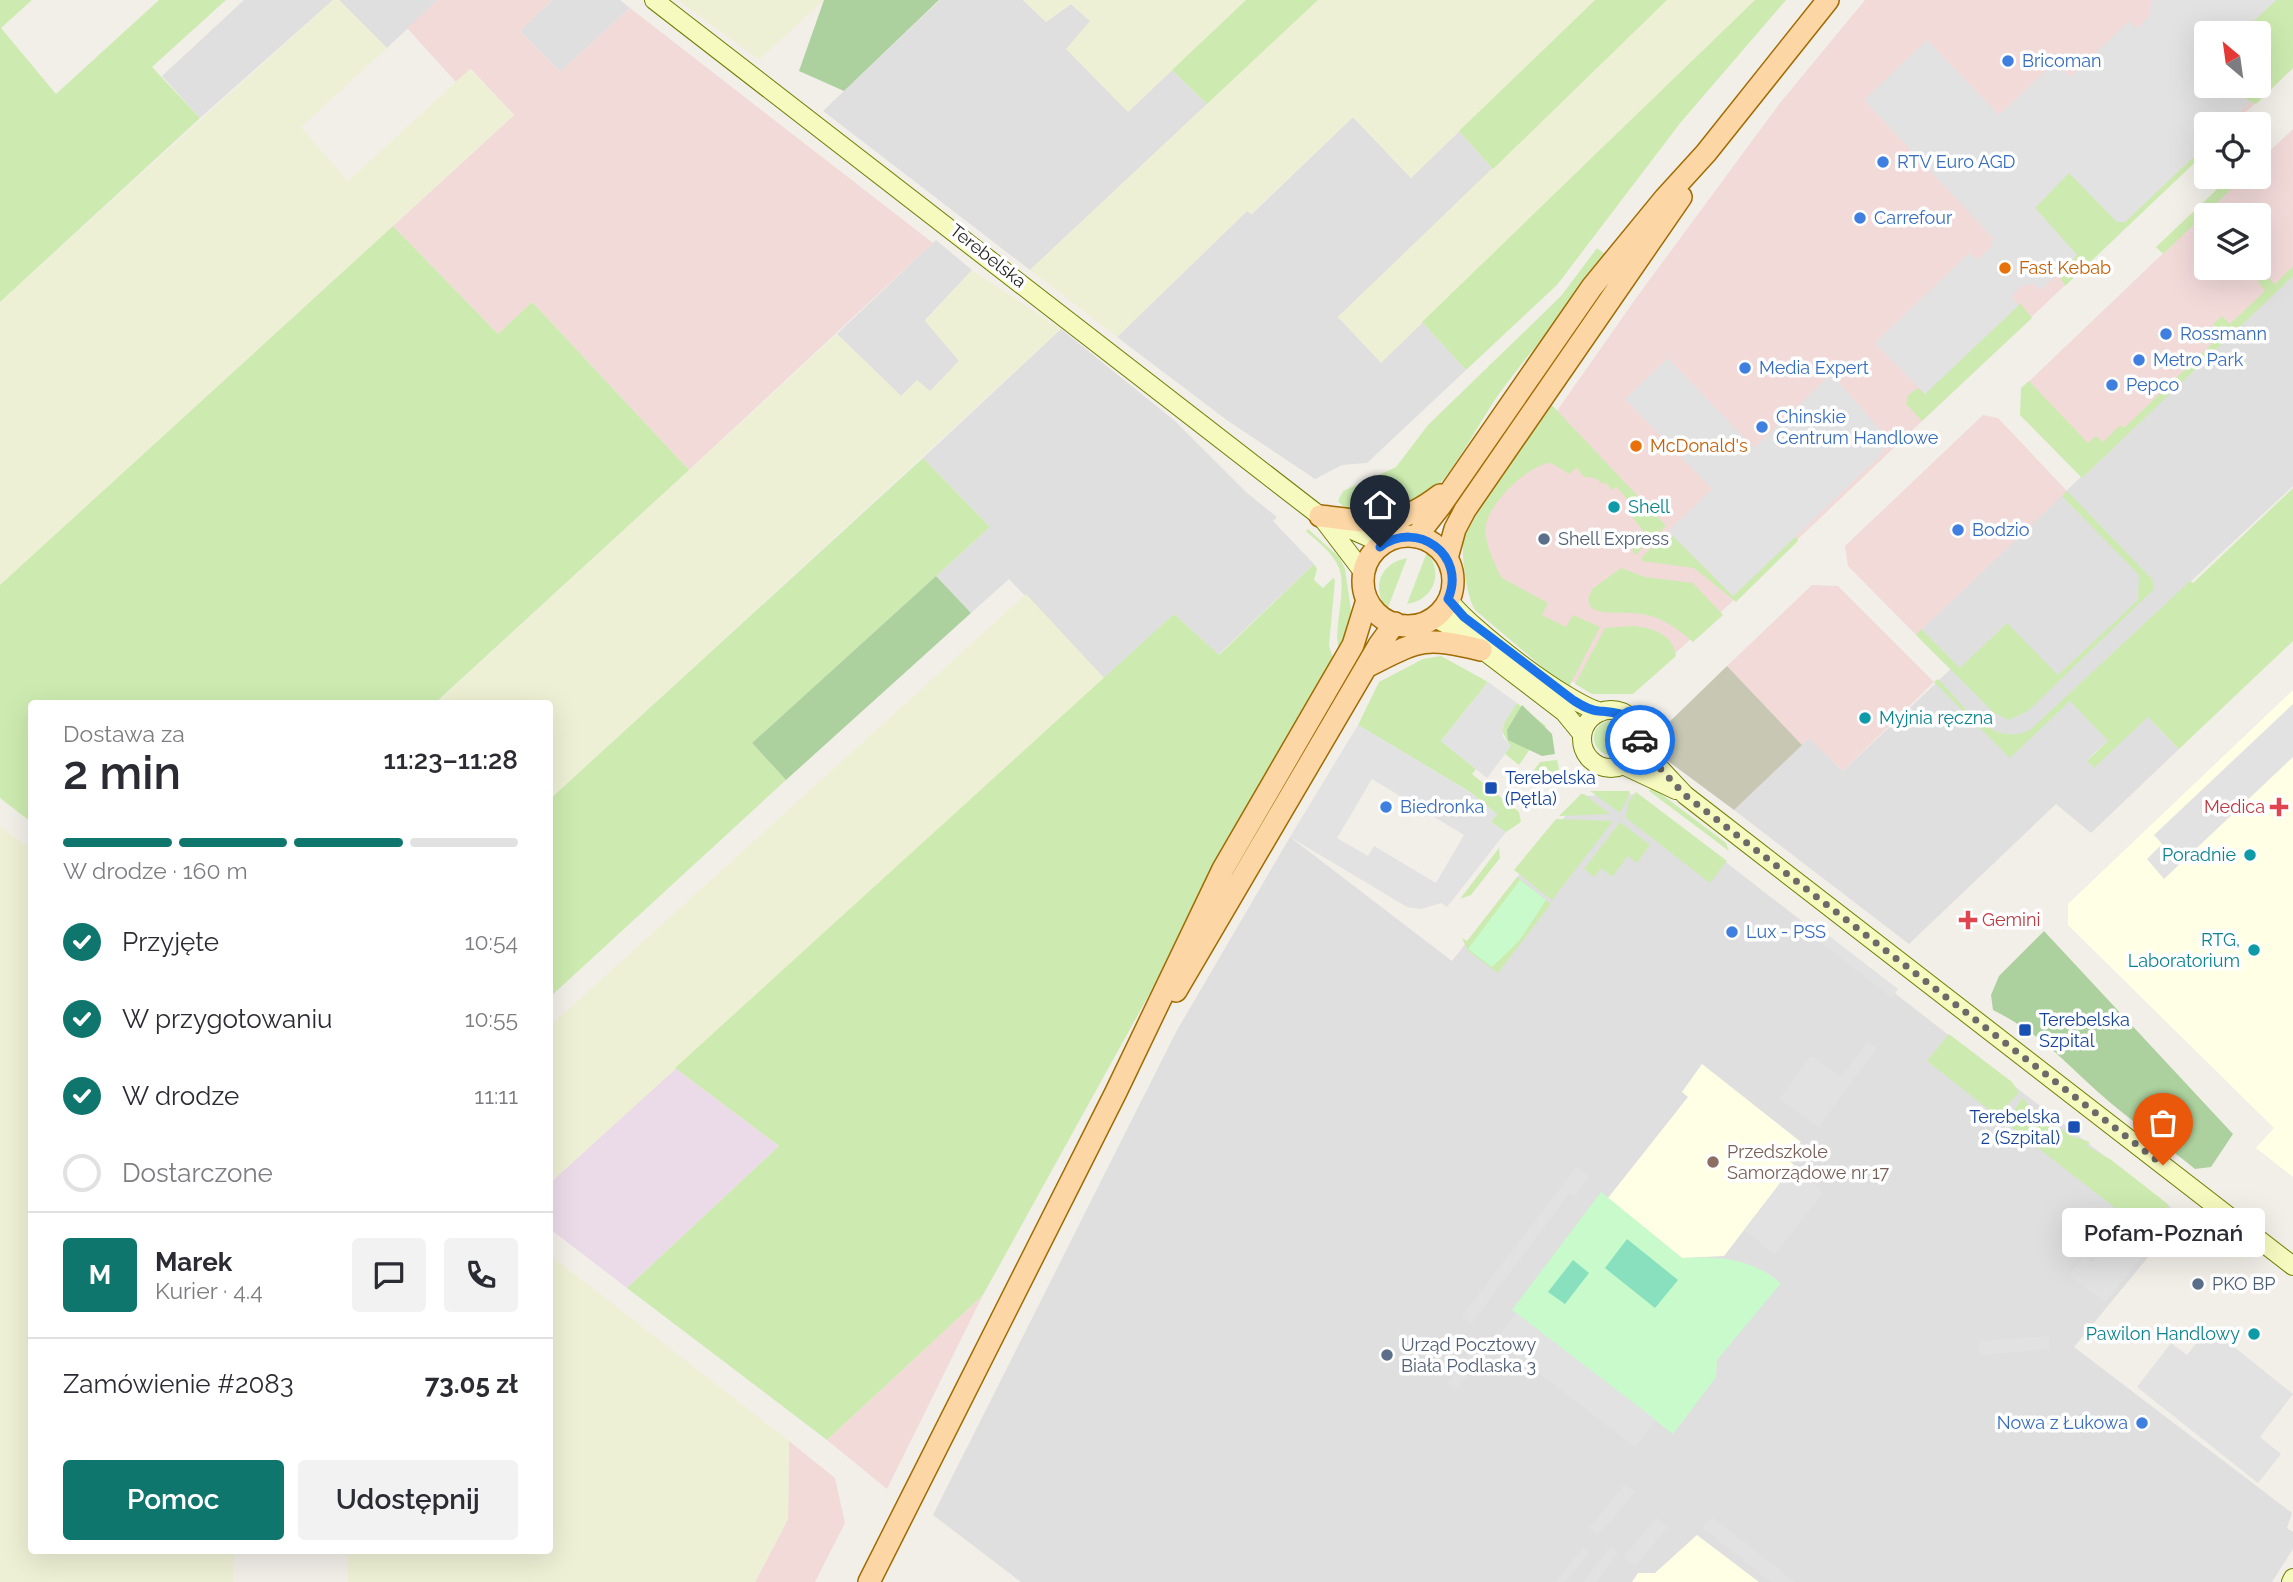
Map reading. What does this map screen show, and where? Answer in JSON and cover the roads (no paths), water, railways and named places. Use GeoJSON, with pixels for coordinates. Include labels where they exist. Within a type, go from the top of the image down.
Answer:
{"type":"FeatureCollection","features":[{"type":"Feature","properties":{"kind":"main road"},"geometry":{"type":"LineString","coordinates":[[1416,537],[1587,294],[1665,198],[1706,153],[1828,0]]}},
{"type":"Feature","properties":{"kind":"main road"},"geometry":{"type":"LineString","coordinates":[[1447,558],[1455,529],[1465,510],[1675,206],[1706,153]]}},
{"type":"Feature","properties":{"kind":"main road"},"geometry":{"type":"LineString","coordinates":[[1320,516],[1373,524],[1397,520],[1415,513],[1455,483]]}},
{"type":"Feature","properties":{"kind":"main road"},"geometry":{"type":"LineString","coordinates":[[869,1582],[1116,1092],[1223,869],[1353,645],[1367,600],[1364,573],[1372,555],[1384,544],[1401,537],[1416,537],[1434,544],[1447,558],[1454,576],[1448,599],[1433,617],[1414,624],[1395,623],[1378,615],[1367,600]]}},
{"type":"Feature","properties":{"kind":"main road"},"geometry":{"type":"LineString","coordinates":[[1116,1092],[1366,667],[1395,623]]}},
{"type":"Feature","properties":{"kind":"main road"},"geometry":{"type":"LineString","coordinates":[[1366,667],[1418,641],[1443,641],[1481,650]]}},
{"type":"Feature","properties":{"kind":"street","name":"Terebelska"},"geometry":{"type":"LineString","coordinates":[[654,0],[1320,516],[1384,544]]}},
{"type":"Feature","properties":{"kind":"street","name":"Terebelska"},"geometry":{"type":"LineString","coordinates":[[1320,516],[1364,573]]}},
{"type":"Feature","properties":{"kind":"street"},"geometry":{"type":"LineString","coordinates":[[1433,617],[1564,712],[1582,734],[1586,754],[1596,764],[1609,768],[1623,765],[1634,756],[1639,746],[1640,734],[1632,719],[1620,711],[1601,712],[1573,700],[1464,617],[1448,599]]}},
{"type":"Feature","properties":{"kind":"street"},"geometry":{"type":"LineString","coordinates":[[1582,734],[1588,721],[1601,712]]}},
{"type":"Feature","properties":{"kind":"street"},"geometry":{"type":"LineString","coordinates":[[1639,746],[1685,795],[2293,1266]]}},
{"type":"Feature","properties":{"kind":"street"},"geometry":{"type":"LineString","coordinates":[[1623,765],[1685,795]]}},
{"type":"Feature","properties":{"kind":"place","name":"Bricoman"},"geometry":{"type":"Point","coordinates":[2008,61]}},
{"type":"Feature","properties":{"kind":"place","name":"RTV Euro AGD"},"geometry":{"type":"Point","coordinates":[1883,162]}},
{"type":"Feature","properties":{"kind":"place","name":"Carrefour"},"geometry":{"type":"Point","coordinates":[1860,218]}},
{"type":"Feature","properties":{"kind":"place","name":"Fast Kebab"},"geometry":{"type":"Point","coordinates":[2005,268]}},
{"type":"Feature","properties":{"kind":"place","name":"Rossmann"},"geometry":{"type":"Point","coordinates":[2166,334]}},
{"type":"Feature","properties":{"kind":"place","name":"Metro Park"},"geometry":{"type":"Point","coordinates":[2139,360]}},
{"type":"Feature","properties":{"kind":"place","name":"Media Expert"},"geometry":{"type":"Point","coordinates":[1745,368]}},
{"type":"Feature","properties":{"kind":"place","name":"Pepco"},"geometry":{"type":"Point","coordinates":[2112,385]}},
{"type":"Feature","properties":{"kind":"place","name":"Chinskie Centrum Handlowe"},"geometry":{"type":"Point","coordinates":[1762,427]}},
{"type":"Feature","properties":{"kind":"place","name":"McDonald's"},"geometry":{"type":"Point","coordinates":[1636,446]}},
{"type":"Feature","properties":{"kind":"place","name":"Shell"},"geometry":{"type":"Point","coordinates":[1614,507]}},
{"type":"Feature","properties":{"kind":"place","name":"Bodzio"},"geometry":{"type":"Point","coordinates":[1958,530]}},
{"type":"Feature","properties":{"kind":"place","name":"Shell Express"},"geometry":{"type":"Point","coordinates":[1544,539]}},
{"type":"Feature","properties":{"kind":"place","name":"Myjnia ręczna"},"geometry":{"type":"Point","coordinates":[1865,718]}},
{"type":"Feature","properties":{"kind":"place","name":"Terebelska (Pętla)"},"geometry":{"type":"Point","coordinates":[1491,788]}},
{"type":"Feature","properties":{"kind":"place","name":"Biedronka"},"geometry":{"type":"Point","coordinates":[1386,807]}},
{"type":"Feature","properties":{"kind":"place","name":"Medica"},"geometry":{"type":"Point","coordinates":[2279,807]}},
{"type":"Feature","properties":{"kind":"place","name":"Poradnie"},"geometry":{"type":"Point","coordinates":[2250,855]}},
{"type":"Feature","properties":{"kind":"place","name":"Gemini"},"geometry":{"type":"Point","coordinates":[1968,920]}},
{"type":"Feature","properties":{"kind":"place","name":"Lux - PSS"},"geometry":{"type":"Point","coordinates":[1732,932]}},
{"type":"Feature","properties":{"kind":"place","name":"RTG, Laboratorium"},"geometry":{"type":"Point","coordinates":[2254,950]}},
{"type":"Feature","properties":{"kind":"place","name":"Terebelska Szpital"},"geometry":{"type":"Point","coordinates":[2025,1030]}},
{"type":"Feature","properties":{"kind":"place","name":"Terebelska 2 (Szpital)"},"geometry":{"type":"Point","coordinates":[2074,1127]}},
{"type":"Feature","properties":{"kind":"place","name":"Przedszkole Samorządowe nr 17"},"geometry":{"type":"Point","coordinates":[1713,1162]}},
{"type":"Feature","properties":{"kind":"place","name":"Pofam-Poznań"},"geometry":{"type":"Point","coordinates":[2163,1165]}},
{"type":"Feature","properties":{"kind":"place","name":"PKO BP"},"geometry":{"type":"Point","coordinates":[2198,1284]}},
{"type":"Feature","properties":{"kind":"place","name":"Pawilon Handlowy"},"geometry":{"type":"Point","coordinates":[2254,1334]}},
{"type":"Feature","properties":{"kind":"place","name":"Urząd Pocztowy Biała Podlaska 3"},"geometry":{"type":"Point","coordinates":[1387,1355]}},
{"type":"Feature","properties":{"kind":"place","name":"Nowa z Łukowa"},"geometry":{"type":"Point","coordinates":[2142,1423]}}]}
